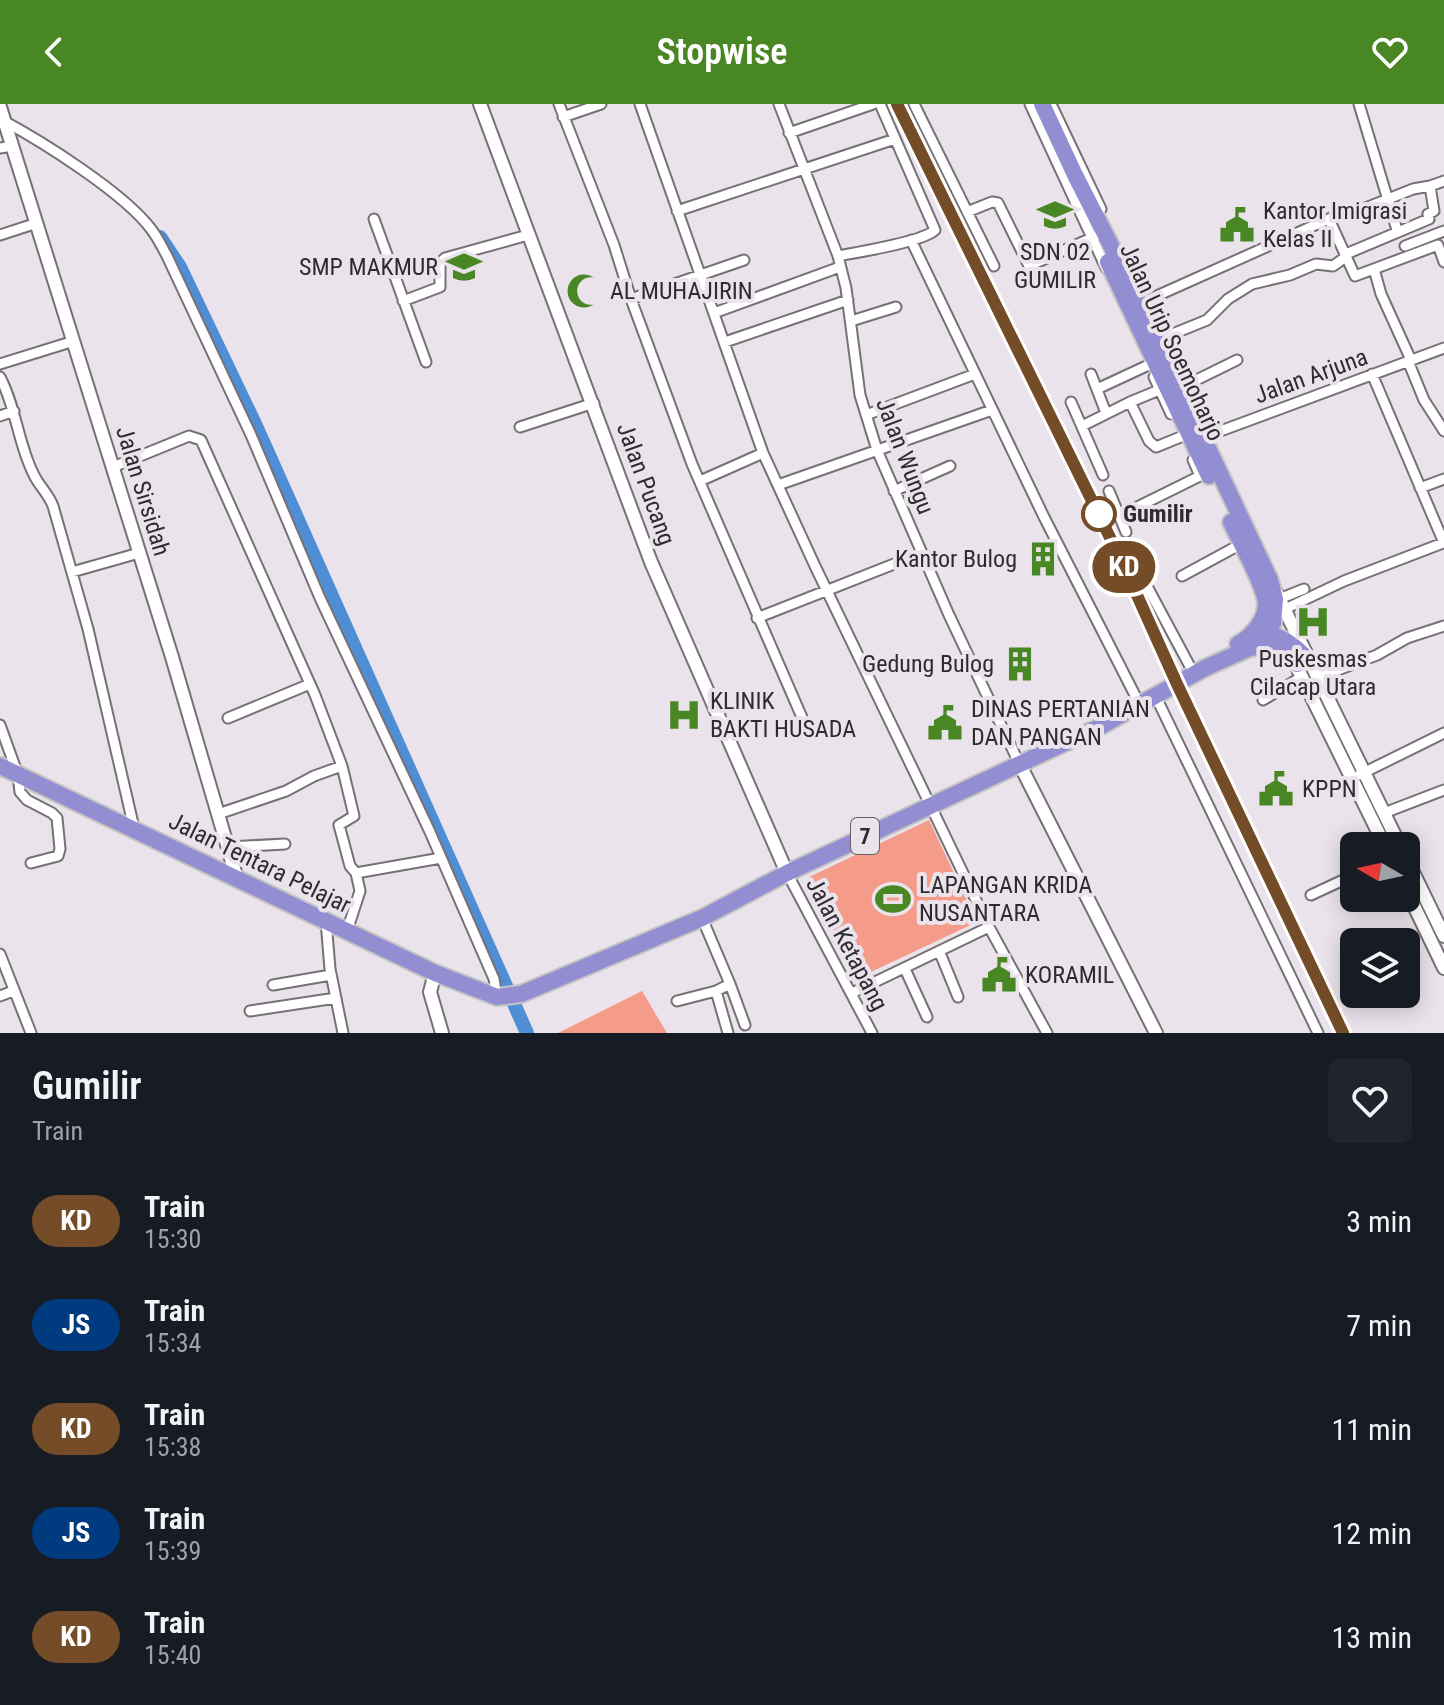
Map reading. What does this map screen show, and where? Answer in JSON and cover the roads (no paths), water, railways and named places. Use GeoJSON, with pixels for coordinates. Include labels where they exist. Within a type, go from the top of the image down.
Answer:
{"type":"FeatureCollection","features":[{"type":"Feature","properties":{"kind":"highway","name":"Jalan Urip Soemoharjo"},"geometry":{"type":"LineString","coordinates":[[1033,104],[1152,364],[1172,388]]}},
{"type":"Feature","properties":{"kind":"highway","name":"Jalan Urip Soemoharjo"},"geometry":{"type":"LineString","coordinates":[[1042,104],[1159,340],[1172,388],[1194,437],[1270,580]]}},
{"type":"Feature","properties":{"kind":"highway","name":"Jalan Urip Soemoharjo"},"geometry":{"type":"LineString","coordinates":[[1194,437],[1204,474],[1275,617]]}},
{"type":"Feature","properties":{"kind":"highway"},"geometry":{"type":"LineString","coordinates":[[1270,580],[1275,599],[1275,617],[1298,648],[1302,666]]}},
{"type":"Feature","properties":{"kind":"highway","name":"7"},"geometry":{"type":"LineString","coordinates":[[499,997],[521,994],[702,918],[787,873],[1140,705],[1249,643],[1275,617]]}},
{"type":"Feature","properties":{"kind":"highway"},"geometry":{"type":"LineString","coordinates":[[1275,617],[1260,624],[1249,643],[1277,651],[1302,666]]}},
{"type":"Feature","properties":{"kind":"highway","name":"Jalan Tentara Pelajar"},"geometry":{"type":"LineString","coordinates":[[0,766],[435,973],[499,997]]}},
{"type":"Feature","properties":{"kind":"street","name":"Jalan Pucang"},"geometry":{"type":"LineString","coordinates":[[480,104],[651,562],[787,873]]}},
{"type":"Feature","properties":{"kind":"street"},"geometry":{"type":"LineString","coordinates":[[559,104],[700,481],[807,729]]}},
{"type":"Feature","properties":{"kind":"street"},"geometry":{"type":"LineString","coordinates":[[563,117],[601,104]]}},
{"type":"Feature","properties":{"kind":"street"},"geometry":{"type":"LineString","coordinates":[[640,104],[763,453],[989,927],[1047,1033]]}},
{"type":"Feature","properties":{"kind":"street","name":"Jalan Wungu"},"geometry":{"type":"LineString","coordinates":[[779,104],[838,256],[848,300],[860,395],[877,450],[1019,763]]}},
{"type":"Feature","properties":{"kind":"street"},"geometry":{"type":"LineString","coordinates":[[789,133],[873,104]]}},
{"type":"Feature","properties":{"kind":"street"},"geometry":{"type":"LineString","coordinates":[[838,256],[911,240],[932,234],[935,230],[880,104]]}},
{"type":"Feature","properties":{"kind":"street"},"geometry":{"type":"LineString","coordinates":[[914,104],[994,266]]}},
{"type":"Feature","properties":{"kind":"street"},"geometry":{"type":"LineString","coordinates":[[1051,104],[1142,303],[1329,219],[1444,181]]}},
{"type":"Feature","properties":{"kind":"street"},"geometry":{"type":"LineString","coordinates":[[1359,104],[1397,230]]}},
{"type":"Feature","properties":{"kind":"street"},"geometry":{"type":"LineString","coordinates":[[3,122],[32,136],[120,199],[146,223],[159,242],[219,365],[297,538],[320,598],[441,858],[499,997]]}},
{"type":"Feature","properties":{"kind":"street","name":"Jalan Sirsidah"},"geometry":{"type":"LineString","coordinates":[[3,122],[6,147],[37,223],[237,879]]}},
{"type":"Feature","properties":{"kind":"street"},"geometry":{"type":"LineString","coordinates":[[677,211],[895,139]]}},
{"type":"Feature","properties":{"kind":"street"},"geometry":{"type":"LineString","coordinates":[[1159,340],[1207,320],[1228,299],[1252,284],[1290,275],[1316,264],[1333,266],[1346,255],[1397,230],[1429,219],[1428,214],[1434,211],[1430,186]]}},
{"type":"Feature","properties":{"kind":"street"},"geometry":{"type":"LineString","coordinates":[[967,212],[997,202],[1029,266],[1094,237]]}},
{"type":"Feature","properties":{"kind":"street"},"geometry":{"type":"LineString","coordinates":[[374,219],[426,362]]}},
{"type":"Feature","properties":{"kind":"street"},"geometry":{"type":"LineString","coordinates":[[1329,219],[1355,276],[1438,245],[1444,262]]}},
{"type":"Feature","properties":{"kind":"street"},"geometry":{"type":"LineString","coordinates":[[0,235],[37,223]]}},
{"type":"Feature","properties":{"kind":"street"},"geometry":{"type":"LineString","coordinates":[[1405,246],[1444,231]]}},
{"type":"Feature","properties":{"kind":"street"},"geometry":{"type":"LineString","coordinates":[[403,301],[440,287],[440,263],[445,258],[528,235]]}},
{"type":"Feature","properties":{"kind":"street"},"geometry":{"type":"LineString","coordinates":[[911,240],[992,410],[1140,705]]}},
{"type":"Feature","properties":{"kind":"street"},"geometry":{"type":"LineString","coordinates":[[631,299],[744,260]]}},
{"type":"Feature","properties":{"kind":"street"},"geometry":{"type":"LineString","coordinates":[[714,313],[840,267]]}},
{"type":"Feature","properties":{"kind":"street"},"geometry":{"type":"LineString","coordinates":[[1374,269],[1424,400],[1442,421],[1444,431]]}},
{"type":"Feature","properties":{"kind":"street"},"geometry":{"type":"LineString","coordinates":[[725,342],[848,300]]}},
{"type":"Feature","properties":{"kind":"street"},"geometry":{"type":"LineString","coordinates":[[851,321],[896,307]]}},
{"type":"Feature","properties":{"kind":"street"},"geometry":{"type":"LineString","coordinates":[[0,364],[74,341]]}},
{"type":"Feature","properties":{"kind":"street","name":"Jalan Arjuna"},"geometry":{"type":"LineString","coordinates":[[1130,402],[1153,446],[1194,437],[1444,348]]}},
{"type":"Feature","properties":{"kind":"street"},"geometry":{"type":"LineString","coordinates":[[1082,426],[1130,402],[1237,360]]}},
{"type":"Feature","properties":{"kind":"street"},"geometry":{"type":"LineString","coordinates":[[1097,389],[1152,364]]}},
{"type":"Feature","properties":{"kind":"street"},"geometry":{"type":"LineString","coordinates":[[866,415],[975,374]]}},
{"type":"Feature","properties":{"kind":"street"},"geometry":{"type":"LineString","coordinates":[[1091,374],[1106,413]]}},
{"type":"Feature","properties":{"kind":"street"},"geometry":{"type":"LineString","coordinates":[[1275,617],[1344,581],[1444,543],[1372,374]]}},
{"type":"Feature","properties":{"kind":"street"},"geometry":{"type":"LineString","coordinates":[[0,377],[33,474],[46,490],[53,506],[102,685],[134,828]]}},
{"type":"Feature","properties":{"kind":"street"},"geometry":{"type":"LineString","coordinates":[[1071,402],[1103,475]]}},
{"type":"Feature","properties":{"kind":"street"},"geometry":{"type":"LineString","coordinates":[[520,427],[594,403]]}},
{"type":"Feature","properties":{"kind":"street"},"geometry":{"type":"LineString","coordinates":[[778,485],[992,410]]}},
{"type":"Feature","properties":{"kind":"street"},"geometry":{"type":"LineString","coordinates":[[0,416],[14,411]]}},
{"type":"Feature","properties":{"kind":"street"},"geometry":{"type":"LineString","coordinates":[[113,467],[189,436],[199,438],[310,684],[342,766],[354,816],[339,825],[360,891],[347,931]]}},
{"type":"Feature","properties":{"kind":"street"},"geometry":{"type":"LineString","coordinates":[[700,481],[763,453]]}},
{"type":"Feature","properties":{"kind":"street"},"geometry":{"type":"LineString","coordinates":[[894,491],[950,466]]}},
{"type":"Feature","properties":{"kind":"street"},"geometry":{"type":"LineString","coordinates":[[1119,516],[1204,474]]}},
{"type":"Feature","properties":{"kind":"street"},"geometry":{"type":"LineString","coordinates":[[1420,488],[1444,479]]}},
{"type":"Feature","properties":{"kind":"street"},"geometry":{"type":"LineString","coordinates":[[1109,491],[1126,532]]}},
{"type":"Feature","properties":{"kind":"street"},"geometry":{"type":"LineString","coordinates":[[1182,576],[1241,544]]}},
{"type":"Feature","properties":{"kind":"street"},"geometry":{"type":"LineString","coordinates":[[72,572],[139,553]]}},
{"type":"Feature","properties":{"kind":"street"},"geometry":{"type":"LineString","coordinates":[[757,618],[922,553]]}},
{"type":"Feature","properties":{"kind":"street"},"geometry":{"type":"LineString","coordinates":[[1270,580],[1275,617],[1358,775],[1393,832]]}},
{"type":"Feature","properties":{"kind":"street"},"geometry":{"type":"LineString","coordinates":[[1148,588],[1200,671]]}},
{"type":"Feature","properties":{"kind":"street"},"geometry":{"type":"LineString","coordinates":[[1275,617],[1304,589]]}},
{"type":"Feature","properties":{"kind":"street"},"geometry":{"type":"LineString","coordinates":[[1317,678],[1377,655],[1407,638],[1444,626]]}},
{"type":"Feature","properties":{"kind":"street"},"geometry":{"type":"LineString","coordinates":[[1302,666],[1317,678],[1380,832]]}},
{"type":"Feature","properties":{"kind":"street"},"geometry":{"type":"LineString","coordinates":[[1263,700],[1302,666]]}},
{"type":"Feature","properties":{"kind":"street"},"geometry":{"type":"LineString","coordinates":[[228,718],[310,684]]}},
{"type":"Feature","properties":{"kind":"street"},"geometry":{"type":"LineString","coordinates":[[1156,697],[1318,1033]]}},
{"type":"Feature","properties":{"kind":"street"},"geometry":{"type":"LineString","coordinates":[[0,725],[23,796],[57,818],[58,856],[31,863]]}},
{"type":"Feature","properties":{"kind":"street"},"geometry":{"type":"LineString","coordinates":[[1358,775],[1444,733]]}},
{"type":"Feature","properties":{"kind":"street"},"geometry":{"type":"LineString","coordinates":[[1019,763],[1156,1033]]}},
{"type":"Feature","properties":{"kind":"street"},"geometry":{"type":"LineString","coordinates":[[218,814],[286,791],[342,766]]}},
{"type":"Feature","properties":{"kind":"street"},"geometry":{"type":"LineString","coordinates":[[1384,813],[1444,790]]}},
{"type":"Feature","properties":{"kind":"street"},"geometry":{"type":"LineString","coordinates":[[228,847],[285,844]]}},
{"type":"Feature","properties":{"kind":"street"},"geometry":{"type":"LineString","coordinates":[[356,873],[441,858]]}},
{"type":"Feature","properties":{"kind":"street","name":"Jalan Ketapang"},"geometry":{"type":"LineString","coordinates":[[787,873],[872,1033]]}},
{"type":"Feature","properties":{"kind":"street"},"geometry":{"type":"LineString","coordinates":[[1311,895],[1340,882]]}},
{"type":"Feature","properties":{"kind":"street"},"geometry":{"type":"LineString","coordinates":[[1420,887],[1444,936]]}},
{"type":"Feature","properties":{"kind":"street"},"geometry":{"type":"LineString","coordinates":[[1417,912],[1444,968]]}},
{"type":"Feature","properties":{"kind":"street"},"geometry":{"type":"LineString","coordinates":[[702,918],[745,1025]]}},
{"type":"Feature","properties":{"kind":"street"},"geometry":{"type":"LineString","coordinates":[[326,921],[331,975],[343,1033]]}},
{"type":"Feature","properties":{"kind":"street"},"geometry":{"type":"LineString","coordinates":[[852,993],[989,927]]}},
{"type":"Feature","properties":{"kind":"street"},"geometry":{"type":"LineString","coordinates":[[940,953],[958,997]]}},
{"type":"Feature","properties":{"kind":"street"},"geometry":{"type":"LineString","coordinates":[[0,954],[31,1033]]}},
{"type":"Feature","properties":{"kind":"street"},"geometry":{"type":"LineString","coordinates":[[905,969],[927,1017]]}},
{"type":"Feature","properties":{"kind":"street"},"geometry":{"type":"LineString","coordinates":[[435,973],[430,992],[442,1033]]}},
{"type":"Feature","properties":{"kind":"street"},"geometry":{"type":"LineString","coordinates":[[273,985],[331,975]]}},
{"type":"Feature","properties":{"kind":"street"},"geometry":{"type":"LineString","coordinates":[[677,1001],[730,984]]}},
{"type":"Feature","properties":{"kind":"street"},"geometry":{"type":"LineString","coordinates":[[0,996],[13,991]]}},
{"type":"Feature","properties":{"kind":"street"},"geometry":{"type":"LineString","coordinates":[[716,991],[728,1033]]}},
{"type":"Feature","properties":{"kind":"street"},"geometry":{"type":"LineString","coordinates":[[250,1011],[336,998]]}},
{"type":"Feature","properties":{"kind":"waterway"},"geometry":{"type":"LineString","coordinates":[[160,237],[180,267],[257,428],[527,1033]]}},
{"type":"Feature","properties":{"kind":"railway"},"geometry":{"type":"LineString","coordinates":[[897,104],[1123,564],[1343,1033]]}},
{"type":"Feature","properties":{"kind":"train","name":"KD"},"geometry":{"type":"LineString","coordinates":[[897,104],[1123,564],[1343,1033]]}},
{"type":"Feature","properties":{"kind":"place","name":"SDN 02 GUMILIR"},"geometry":{"type":"Point","coordinates":[1055,215]}},
{"type":"Feature","properties":{"kind":"place","name":"Kantor Imigrasi Kelas II"},"geometry":{"type":"Point","coordinates":[1237,225]}},
{"type":"Feature","properties":{"kind":"place","name":"SMP MAKMUR"},"geometry":{"type":"Point","coordinates":[464,267]}},
{"type":"Feature","properties":{"kind":"place","name":"AL MUHAJIRIN"},"geometry":{"type":"Point","coordinates":[584,291]}},
{"type":"Feature","properties":{"kind":"place","name":"Gumilir"},"geometry":{"type":"Point","coordinates":[1099,514]}},
{"type":"Feature","properties":{"kind":"place","name":"Kantor Bulog"},"geometry":{"type":"Point","coordinates":[1043,559]}},
{"type":"Feature","properties":{"kind":"place","name":"Puskesmas Cilacap Utara"},"geometry":{"type":"Point","coordinates":[1313,622]}},
{"type":"Feature","properties":{"kind":"place","name":"Gedung Bulog"},"geometry":{"type":"Point","coordinates":[1020,664]}},
{"type":"Feature","properties":{"kind":"place","name":"KLINIK BAKTI HUSADA"},"geometry":{"type":"Point","coordinates":[684,715]}},
{"type":"Feature","properties":{"kind":"place","name":"DINAS PERTANIAN DAN PANGAN"},"geometry":{"type":"Point","coordinates":[945,723]}},
{"type":"Feature","properties":{"kind":"place","name":"KPPN"},"geometry":{"type":"Point","coordinates":[1276,789]}},
{"type":"Feature","properties":{"kind":"place","name":"LAPANGAN KRIDA NUSANTARA"},"geometry":{"type":"Point","coordinates":[893,899]}},
{"type":"Feature","properties":{"kind":"place","name":"KORAMIL"},"geometry":{"type":"Point","coordinates":[999,975]}}]}
